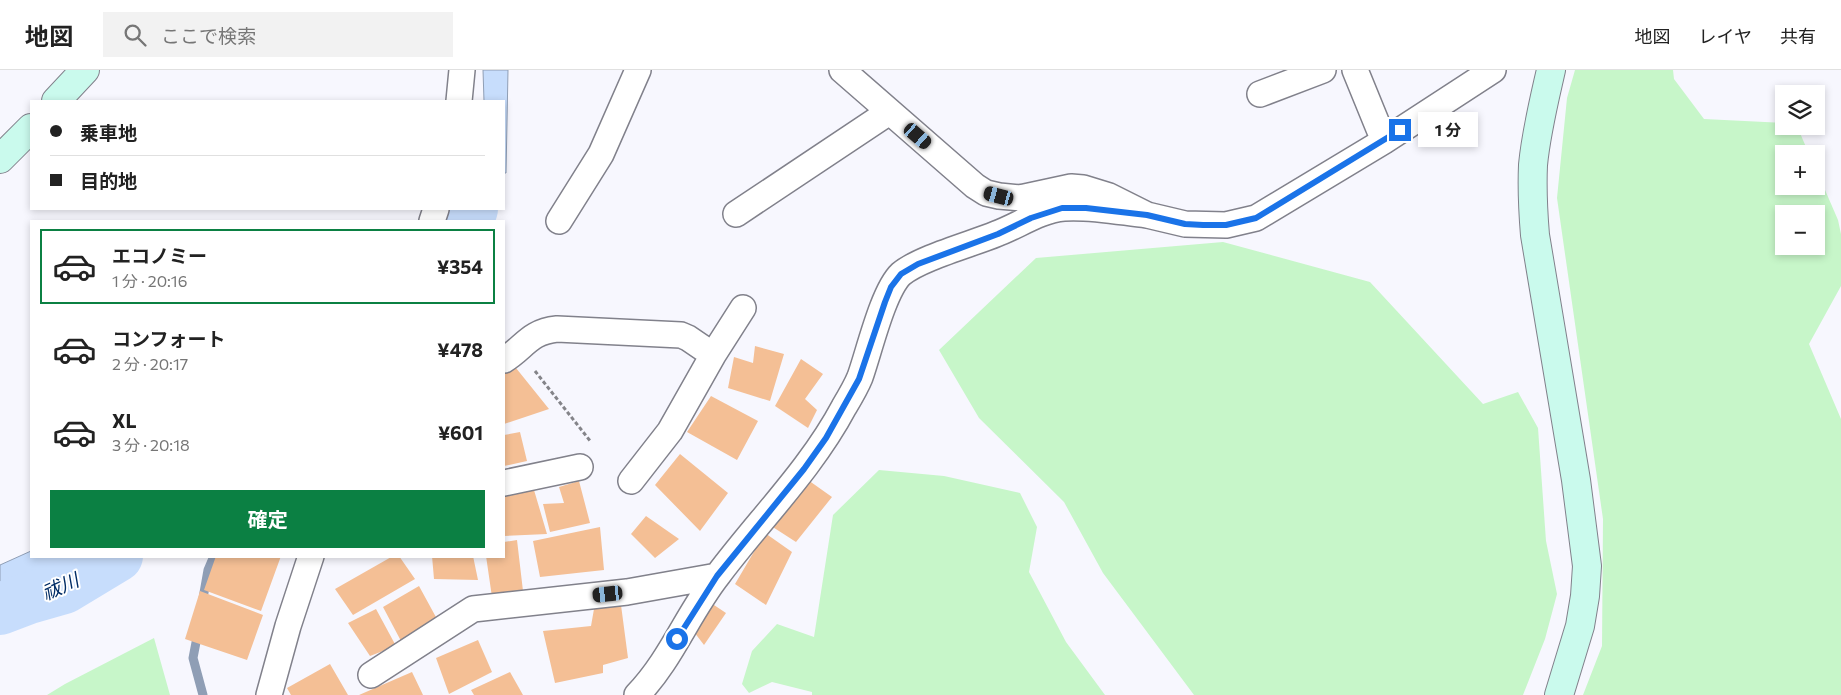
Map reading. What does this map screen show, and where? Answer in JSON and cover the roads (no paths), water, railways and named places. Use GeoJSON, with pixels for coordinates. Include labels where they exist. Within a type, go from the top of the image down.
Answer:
{"type":"FeatureCollection","features":[{"type":"Feature","properties":{"kind":"street"},"geometry":{"type":"LineString","coordinates":[[57,100],[84,70]]}},
{"type":"Feature","properties":{"kind":"street"},"geometry":{"type":"LineString","coordinates":[[459,100],[462,70]]}},
{"type":"Feature","properties":{"kind":"street"},"geometry":{"type":"LineString","coordinates":[[559,221],[601,154],[638,70]]}},
{"type":"Feature","properties":{"kind":"street"},"geometry":{"type":"LineString","coordinates":[[842,70],[975,186],[986,192],[999,196],[1020,198],[1070,187],[1083,188],[1109,196],[1147,215]]}},
{"type":"Feature","properties":{"kind":"street"},"geometry":{"type":"LineString","coordinates":[[1260,94],[1323,70]]}},
{"type":"Feature","properties":{"kind":"street"},"geometry":{"type":"LineString","coordinates":[[1354,70],[1384,141]]}},
{"type":"Feature","properties":{"kind":"street"},"geometry":{"type":"LineString","coordinates":[[636,695],[644,688],[667,655],[717,576],[804,469],[826,438],[859,379],[891,287],[901,274],[918,264],[998,234],[1031,218],[1062,208],[1086,208],[1147,215],[1185,224],[1203,225],[1226,225],[1256,218],[1384,141],[1493,70]]}},
{"type":"Feature","properties":{"kind":"street"},"geometry":{"type":"LineString","coordinates":[[1551,70],[1538,128],[1532,200],[1535,235],[1576,480],[1587,566],[1580,626],[1560,695]]}},
{"type":"Feature","properties":{"kind":"street"},"geometry":{"type":"LineString","coordinates":[[736,214],[889,112]]}},
{"type":"Feature","properties":{"kind":"street"},"geometry":{"type":"LineString","coordinates":[[0,160],[30,129]]}},
{"type":"Feature","properties":{"kind":"street"},"geometry":{"type":"LineString","coordinates":[[631,481],[670,431],[743,308]]}},
{"type":"Feature","properties":{"kind":"street"},"geometry":{"type":"LineString","coordinates":[[511,355],[534,335],[545,330],[557,329],[681,335],[714,355]]}},
{"type":"Feature","properties":{"kind":"street"},"geometry":{"type":"LineString","coordinates":[[505,483],[580,467]]}},
{"type":"Feature","properties":{"kind":"street"},"geometry":{"type":"LineString","coordinates":[[269,695],[288,626],[310,558]]}},
{"type":"Feature","properties":{"kind":"street"},"geometry":{"type":"LineString","coordinates":[[371,675],[473,609],[628,592],[717,576]]}},
{"type":"Feature","properties":{"kind":"water"},"geometry":{"type":"Polygon","coordinates":[[[483,70],[508,70],[506,173],[505,100],[484,100],[483,70]]]}},
{"type":"Feature","properties":{"kind":"water"},"geometry":{"type":"Polygon","coordinates":[[[476,210],[492,210],[490,220],[474,220],[476,210]]]}},
{"type":"Feature","properties":{"kind":"water"},"geometry":{"type":"Polygon","coordinates":[[[30,551],[30,558],[82,558],[0,596],[0,565],[30,551]]]}},
{"type":"Feature","properties":{"kind":"waterway","name":"祓川"},"geometry":{"type":"LineString","coordinates":[[468,220],[472,210]]}},
{"type":"Feature","properties":{"kind":"waterway","name":"祓川"},"geometry":{"type":"LineString","coordinates":[[0,609],[64,588],[114,558]]}},
{"type":"Feature","properties":{"kind":"waterway"},"geometry":{"type":"LineString","coordinates":[[202,604],[208,570],[213,558]]}},
{"type":"Feature","properties":{"kind":"waterway"},"geometry":{"type":"LineString","coordinates":[[198,632],[193,658],[203,695]]}}]}
